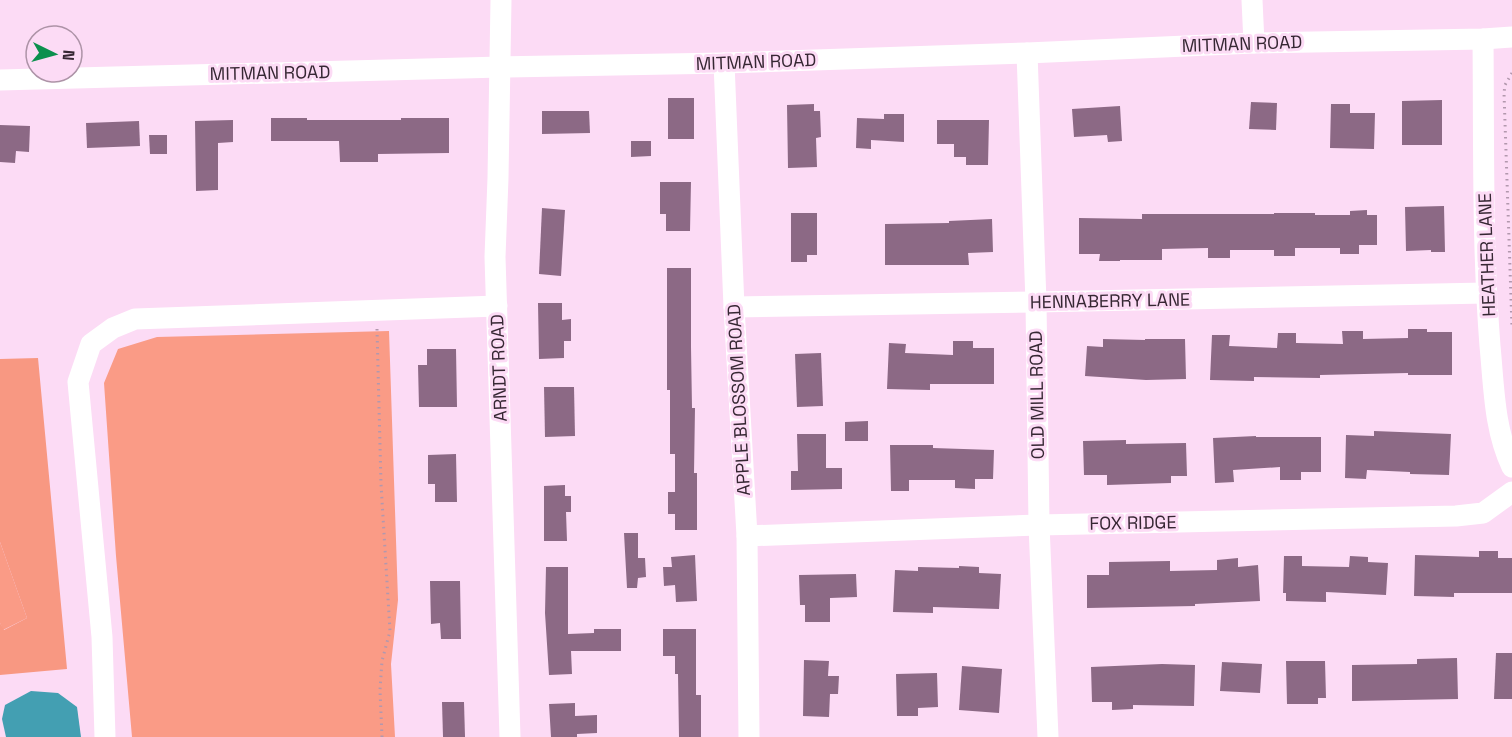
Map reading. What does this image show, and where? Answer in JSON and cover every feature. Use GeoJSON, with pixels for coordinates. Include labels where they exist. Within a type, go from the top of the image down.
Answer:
{"type":"FeatureCollection","features":[{"type":"Feature","properties":{"kind":"street","name":"ARNDT ROAD"},"geometry":{"type":"LineString","coordinates":[[501,0],[495,257],[510,737]]}},
{"type":"Feature","properties":{"kind":"street"},"geometry":{"type":"LineString","coordinates":[[1252,0],[1254,43]]}},
{"type":"Feature","properties":{"kind":"street","name":"MITMAN ROAD"},"geometry":{"type":"LineString","coordinates":[[0,80],[724,63],[1254,43],[1512,37]]}},
{"type":"Feature","properties":{"kind":"street","name":"HEATHER LANE"},"geometry":{"type":"LineString","coordinates":[[1483,39],[1486,292],[1496,415],[1505,453],[1512,467]]}},
{"type":"Feature","properties":{"kind":"street","name":"OLD MILL ROAD"},"geometry":{"type":"LineString","coordinates":[[1028,53],[1036,302],[1039,525],[1048,737]]}},
{"type":"Feature","properties":{"kind":"street","name":"APPLE BLOSSOM ROAD"},"geometry":{"type":"LineString","coordinates":[[724,63],[734,307],[747,536],[749,737]]}},
{"type":"Feature","properties":{"kind":"street","name":"HENNABERRY LANE"},"geometry":{"type":"LineString","coordinates":[[734,307],[1486,292]]}},
{"type":"Feature","properties":{"kind":"street"},"geometry":{"type":"LineString","coordinates":[[105,737],[102,637],[78,382],[91,344],[113,328],[135,319],[497,306]]}},
{"type":"Feature","properties":{"kind":"street","name":"FOX RIDGE"},"geometry":{"type":"LineString","coordinates":[[747,536],[1039,525],[1456,516],[1484,513],[1512,492]]}},
{"type":"Feature","properties":{"kind":"path"},"geometry":{"type":"LineString","coordinates":[[1512,73],[1505,85],[1504,93],[1512,327]]}},
{"type":"Feature","properties":{"kind":"path"},"geometry":{"type":"LineString","coordinates":[[375,311],[381,484],[390,631],[382,661],[380,690],[382,737]]}},
{"type":"Feature","properties":{"kind":"shaded area"},"geometry":{"type":"Polygon","coordinates":[[[389,331],[398,600],[391,664],[395,737],[132,737],[104,383],[118,349],[157,337],[389,331]]]}},
{"type":"Feature","properties":{"kind":"shaded area"},"geometry":{"type":"Polygon","coordinates":[[[38,358],[67,669],[0,675],[0,623],[4,630],[27,618],[0,542],[0,359],[38,358]]]}},
{"type":"Feature","properties":{"kind":"shaded area"},"geometry":{"type":"Polygon","coordinates":[[[0,542],[27,618],[3,630],[0,623],[0,542]]]}},
{"type":"Feature","properties":{"kind":"water"},"geometry":{"type":"Polygon","coordinates":[[[31,691],[58,693],[77,707],[81,737],[6,737],[2,719],[5,705],[31,691]]]}},
{"type":"Feature","properties":{"kind":"building"},"geometry":{"type":"Polygon","coordinates":[[[668,98],[694,98],[694,139],[668,139],[668,98]]]}},
{"type":"Feature","properties":{"kind":"building"},"geometry":{"type":"Polygon","coordinates":[[[1442,100],[1442,145],[1402,145],[1402,101],[1442,100]]]}},
{"type":"Feature","properties":{"kind":"building"},"geometry":{"type":"Polygon","coordinates":[[[1251,102],[1277,103],[1276,130],[1249,129],[1251,102]]]}},
{"type":"Feature","properties":{"kind":"building"},"geometry":{"type":"Polygon","coordinates":[[[814,104],[814,111],[820,111],[821,137],[816,138],[817,167],[788,168],[787,105],[814,104]]]}},
{"type":"Feature","properties":{"kind":"building"},"geometry":{"type":"Polygon","coordinates":[[[1331,104],[1350,104],[1350,113],[1375,113],[1374,149],[1330,148],[1331,104]]]}},
{"type":"Feature","properties":{"kind":"building"},"geometry":{"type":"Polygon","coordinates":[[[1120,106],[1122,141],[1108,142],[1107,135],[1074,137],[1072,109],[1120,106]]]}},
{"type":"Feature","properties":{"kind":"building"},"geometry":{"type":"Polygon","coordinates":[[[542,111],[589,111],[590,133],[542,134],[542,111]]]}},
{"type":"Feature","properties":{"kind":"building"},"geometry":{"type":"Polygon","coordinates":[[[884,114],[904,114],[904,142],[871,140],[871,149],[856,148],[857,118],[884,119],[884,114]]]}},
{"type":"Feature","properties":{"kind":"building"},"geometry":{"type":"Polygon","coordinates":[[[271,118],[401,120],[401,118],[449,118],[449,153],[378,154],[378,162],[340,162],[339,141],[271,141],[271,118]]]}},
{"type":"Feature","properties":{"kind":"building"},"geometry":{"type":"Polygon","coordinates":[[[233,120],[233,142],[218,143],[218,190],[196,191],[195,121],[233,120]]]}},
{"type":"Feature","properties":{"kind":"building"},"geometry":{"type":"Polygon","coordinates":[[[937,120],[989,120],[988,165],[966,165],[966,157],[954,157],[954,144],[937,144],[937,120]]]}},
{"type":"Feature","properties":{"kind":"building"},"geometry":{"type":"Polygon","coordinates":[[[139,121],[140,146],[87,148],[86,123],[139,121]]]}},
{"type":"Feature","properties":{"kind":"building"},"geometry":{"type":"Polygon","coordinates":[[[0,125],[30,126],[29,152],[16,151],[15,163],[0,162],[0,125]]]}},
{"type":"Feature","properties":{"kind":"building"},"geometry":{"type":"Polygon","coordinates":[[[149,135],[167,135],[167,154],[150,154],[149,135]]]}},
{"type":"Feature","properties":{"kind":"building"},"geometry":{"type":"Polygon","coordinates":[[[631,141],[651,141],[651,156],[631,157],[631,141]]]}},
{"type":"Feature","properties":{"kind":"building"},"geometry":{"type":"Polygon","coordinates":[[[660,182],[691,182],[690,231],[666,231],[666,214],[660,214],[660,182]]]}},
{"type":"Feature","properties":{"kind":"building"},"geometry":{"type":"Polygon","coordinates":[[[1444,206],[1445,252],[1406,251],[1405,207],[1444,206]]]}},
{"type":"Feature","properties":{"kind":"building"},"geometry":{"type":"Polygon","coordinates":[[[542,208],[565,210],[561,276],[539,274],[542,208]]]}},
{"type":"Feature","properties":{"kind":"building"},"geometry":{"type":"Polygon","coordinates":[[[1367,210],[1367,215],[1377,215],[1377,245],[1359,245],[1359,254],[1340,254],[1340,248],[1295,248],[1295,256],[1274,256],[1274,250],[1230,250],[1230,258],[1208,258],[1208,248],[1162,249],[1162,260],[1099,261],[1100,254],[1079,254],[1079,218],[1142,219],[1142,214],[1315,213],[1315,215],[1350,215],[1350,211],[1367,210]]]}},
{"type":"Feature","properties":{"kind":"building"},"geometry":{"type":"Polygon","coordinates":[[[791,213],[817,213],[817,255],[807,255],[807,262],[791,262],[791,213]]]}},
{"type":"Feature","properties":{"kind":"building"},"geometry":{"type":"Polygon","coordinates":[[[992,219],[993,252],[968,253],[969,265],[885,265],[885,224],[949,223],[949,221],[992,219]]]}},
{"type":"Feature","properties":{"kind":"building"},"geometry":{"type":"Polygon","coordinates":[[[667,268],[691,268],[692,408],[695,408],[694,473],[697,473],[697,530],[675,530],[675,514],[668,514],[668,492],[675,492],[675,454],[670,454],[670,390],[667,390],[667,268]]]}},
{"type":"Feature","properties":{"kind":"building"},"geometry":{"type":"Polygon","coordinates":[[[538,303],[562,303],[562,320],[571,319],[571,341],[564,341],[564,358],[539,359],[538,303]]]}},
{"type":"Feature","properties":{"kind":"building"},"geometry":{"type":"Polygon","coordinates":[[[1408,329],[1452,332],[1452,375],[1408,375],[1408,373],[1320,375],[1320,378],[1254,377],[1254,381],[1210,380],[1212,335],[1230,335],[1229,346],[1277,348],[1278,333],[1296,333],[1296,343],[1343,344],[1342,331],[1363,331],[1363,339],[1408,338],[1408,329]]]}},
{"type":"Feature","properties":{"kind":"building"},"geometry":{"type":"Polygon","coordinates":[[[1103,339],[1185,339],[1186,379],[1146,380],[1085,376],[1087,346],[1103,347],[1103,339]]]}},
{"type":"Feature","properties":{"kind":"building"},"geometry":{"type":"Polygon","coordinates":[[[953,341],[973,341],[973,348],[994,348],[994,384],[930,384],[930,390],[887,389],[889,343],[906,344],[905,353],[953,355],[953,341]]]}},
{"type":"Feature","properties":{"kind":"building"},"geometry":{"type":"Polygon","coordinates":[[[427,349],[456,349],[457,407],[419,407],[418,365],[427,365],[427,349]]]}},
{"type":"Feature","properties":{"kind":"building"},"geometry":{"type":"Polygon","coordinates":[[[821,353],[823,406],[797,407],[795,354],[821,353]]]}},
{"type":"Feature","properties":{"kind":"building"},"geometry":{"type":"Polygon","coordinates":[[[544,387],[574,387],[575,436],[545,437],[544,387]]]}},
{"type":"Feature","properties":{"kind":"building"},"geometry":{"type":"Polygon","coordinates":[[[868,421],[868,441],[845,441],[845,422],[868,421]]]}},
{"type":"Feature","properties":{"kind":"building"},"geometry":{"type":"Polygon","coordinates":[[[1374,431],[1451,434],[1449,475],[1367,470],[1366,479],[1345,478],[1346,435],[1374,436],[1374,431]]]}},
{"type":"Feature","properties":{"kind":"building"},"geometry":{"type":"Polygon","coordinates":[[[797,434],[826,434],[826,468],[842,468],[842,489],[791,490],[791,471],[798,471],[797,434]]]}},
{"type":"Feature","properties":{"kind":"building"},"geometry":{"type":"Polygon","coordinates":[[[1321,437],[1321,472],[1301,472],[1301,480],[1280,480],[1280,467],[1233,470],[1234,482],[1215,483],[1213,438],[1321,437]]]}},
{"type":"Feature","properties":{"kind":"building"},"geometry":{"type":"Polygon","coordinates":[[[1126,440],[1126,444],[1186,443],[1187,476],[1171,476],[1171,483],[1107,485],[1107,475],[1084,475],[1083,441],[1126,440]]]}},
{"type":"Feature","properties":{"kind":"building"},"geometry":{"type":"Polygon","coordinates":[[[890,445],[933,445],[933,448],[994,450],[993,479],[975,479],[975,489],[955,488],[955,480],[909,480],[909,491],[891,491],[890,445]]]}},
{"type":"Feature","properties":{"kind":"building"},"geometry":{"type":"Polygon","coordinates":[[[456,454],[457,502],[435,502],[435,484],[428,484],[428,455],[456,454]]]}},
{"type":"Feature","properties":{"kind":"building"},"geometry":{"type":"Polygon","coordinates":[[[565,485],[565,496],[571,496],[571,512],[566,512],[567,541],[544,541],[544,486],[565,485]]]}},
{"type":"Feature","properties":{"kind":"building"},"geometry":{"type":"Polygon","coordinates":[[[624,533],[638,533],[638,558],[645,558],[646,577],[638,578],[637,588],[627,588],[624,533]]]}},
{"type":"Feature","properties":{"kind":"building"},"geometry":{"type":"Polygon","coordinates":[[[1479,551],[1498,551],[1498,558],[1512,558],[1512,593],[1454,593],[1454,597],[1414,596],[1415,555],[1479,557],[1479,551]]]}},
{"type":"Feature","properties":{"kind":"building"},"geometry":{"type":"Polygon","coordinates":[[[695,555],[697,601],[676,602],[675,585],[664,586],[663,567],[672,567],[671,557],[695,555]]]}},
{"type":"Feature","properties":{"kind":"building"},"geometry":{"type":"Polygon","coordinates":[[[1284,556],[1302,556],[1302,566],[1349,567],[1350,556],[1368,557],[1368,562],[1388,563],[1386,595],[1326,592],[1326,602],[1286,601],[1286,593],[1283,593],[1284,556]]]}},
{"type":"Feature","properties":{"kind":"building"},"geometry":{"type":"Polygon","coordinates":[[[1238,558],[1238,567],[1258,565],[1260,601],[1195,604],[1195,606],[1087,608],[1087,575],[1109,575],[1109,562],[1170,561],[1170,571],[1217,570],[1217,560],[1238,558]]]}},
{"type":"Feature","properties":{"kind":"building"},"geometry":{"type":"Polygon","coordinates":[[[959,566],[979,567],[979,573],[1001,574],[999,609],[933,607],[933,613],[893,612],[895,570],[918,571],[918,567],[959,568],[959,566]]]}},
{"type":"Feature","properties":{"kind":"building"},"geometry":{"type":"Polygon","coordinates":[[[546,567],[568,567],[568,634],[594,633],[594,629],[621,629],[621,651],[571,651],[572,674],[549,675],[545,613],[546,567]]]}},
{"type":"Feature","properties":{"kind":"building"},"geometry":{"type":"Polygon","coordinates":[[[856,574],[857,597],[830,598],[830,622],[805,622],[805,605],[800,605],[799,575],[856,574]]]}},
{"type":"Feature","properties":{"kind":"building"},"geometry":{"type":"Polygon","coordinates":[[[430,581],[460,581],[461,639],[441,639],[440,623],[431,624],[430,581]]]}},
{"type":"Feature","properties":{"kind":"building"},"geometry":{"type":"Polygon","coordinates":[[[663,629],[696,629],[696,695],[701,695],[701,737],[679,737],[678,674],[675,674],[675,656],[663,656],[663,629]]]}},
{"type":"Feature","properties":{"kind":"building"},"geometry":{"type":"Polygon","coordinates":[[[1496,653],[1512,653],[1512,699],[1494,699],[1496,653]]]}},
{"type":"Feature","properties":{"kind":"building"},"geometry":{"type":"Polygon","coordinates":[[[1457,658],[1458,699],[1352,701],[1352,665],[1417,664],[1417,659],[1457,658]]]}},
{"type":"Feature","properties":{"kind":"building"},"geometry":{"type":"Polygon","coordinates":[[[804,660],[829,661],[828,676],[839,676],[838,694],[830,694],[829,717],[803,716],[804,660]]]}},
{"type":"Feature","properties":{"kind":"building"},"geometry":{"type":"Polygon","coordinates":[[[1286,661],[1325,661],[1326,698],[1318,698],[1318,704],[1287,704],[1286,661]]]}},
{"type":"Feature","properties":{"kind":"building"},"geometry":{"type":"Polygon","coordinates":[[[1222,662],[1262,664],[1260,693],[1220,691],[1222,662]]]}},
{"type":"Feature","properties":{"kind":"building"},"geometry":{"type":"Polygon","coordinates":[[[1195,665],[1194,706],[1133,705],[1133,709],[1112,710],[1112,702],[1092,702],[1091,667],[1195,665]]]}},
{"type":"Feature","properties":{"kind":"building"},"geometry":{"type":"Polygon","coordinates":[[[962,666],[1002,669],[999,713],[959,710],[962,666]]]}},
{"type":"Feature","properties":{"kind":"building"},"geometry":{"type":"Polygon","coordinates":[[[937,673],[938,707],[918,708],[918,716],[897,716],[896,674],[937,673]]]}},
{"type":"Feature","properties":{"kind":"building"},"geometry":{"type":"Polygon","coordinates":[[[442,702],[464,702],[465,737],[443,737],[442,702]]]}},
{"type":"Feature","properties":{"kind":"building"},"geometry":{"type":"Polygon","coordinates":[[[575,703],[575,716],[597,715],[597,733],[577,734],[577,737],[551,737],[549,704],[575,703]]]}}]}
